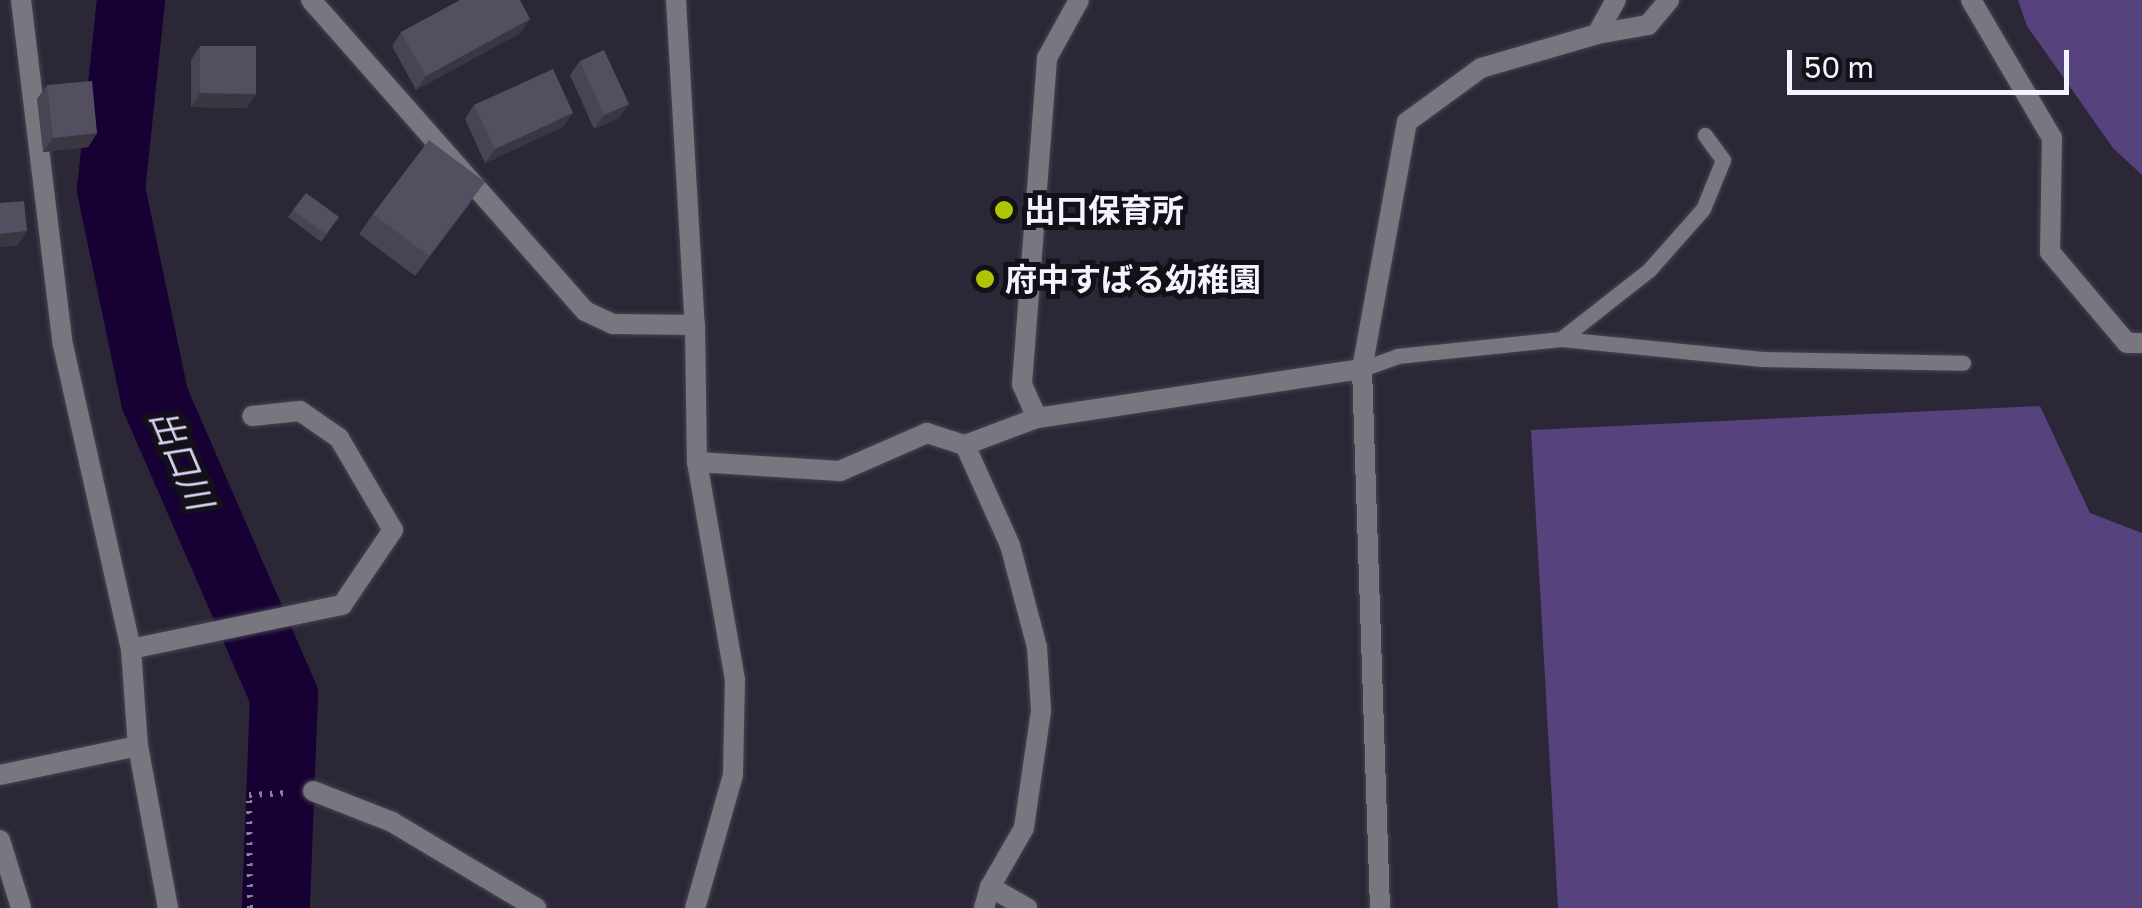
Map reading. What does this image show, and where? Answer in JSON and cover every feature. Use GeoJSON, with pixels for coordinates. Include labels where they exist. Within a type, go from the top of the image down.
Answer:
{"type":"FeatureCollection","features":[{"type":"Feature","properties":{"kind":"street"},"geometry":{"type":"LineString","coordinates":[[21,0],[63,345],[131,649],[138,746],[168,908]]}},
{"type":"Feature","properties":{"kind":"street"},"geometry":{"type":"LineString","coordinates":[[310,0],[585,311],[613,324],[695,325]]}},
{"type":"Feature","properties":{"kind":"street"},"geometry":{"type":"LineString","coordinates":[[676,0],[695,325],[696,462],[735,679],[733,774],[695,908]]}},
{"type":"Feature","properties":{"kind":"street"},"geometry":{"type":"LineString","coordinates":[[1037,418],[1022,384],[1047,58],[1079,0]]}},
{"type":"Feature","properties":{"kind":"street"},"geometry":{"type":"LineString","coordinates":[[1596,34],[1616,0]]}},
{"type":"Feature","properties":{"kind":"street"},"geometry":{"type":"LineString","coordinates":[[1380,908],[1362,370],[1407,122],[1481,68],[1596,34],[1648,25],[1670,0]]}},
{"type":"Feature","properties":{"kind":"street"},"geometry":{"type":"LineString","coordinates":[[1971,0],[2052,138],[2050,252],[2127,343],[2142,343]]}},
{"type":"Feature","properties":{"kind":"street"},"geometry":{"type":"LineString","coordinates":[[696,462],[840,471],[927,433],[965,444],[1037,418],[1362,370]]}},
{"type":"Feature","properties":{"kind":"street"},"geometry":{"type":"LineString","coordinates":[[131,649],[342,606],[392,530],[339,438],[300,411],[252,416]]}},
{"type":"Feature","properties":{"kind":"street"},"geometry":{"type":"LineString","coordinates":[[965,444],[1010,545],[1037,648],[1042,711],[1024,828],[990,886],[984,908]]}},
{"type":"Feature","properties":{"kind":"street"},"geometry":{"type":"LineString","coordinates":[[0,775],[138,746]]}},
{"type":"Feature","properties":{"kind":"street"},"geometry":{"type":"LineString","coordinates":[[313,792],[392,822],[536,908]]}},
{"type":"Feature","properties":{"kind":"street"},"geometry":{"type":"LineString","coordinates":[[0,840],[21,908]]}},
{"type":"Feature","properties":{"kind":"street"},"geometry":{"type":"LineString","coordinates":[[990,886],[1027,908]]}},
{"type":"Feature","properties":{"kind":"lane"},"geometry":{"type":"LineString","coordinates":[[1561,340],[1649,270],[1703,208],[1723,160],[1705,135]]}},
{"type":"Feature","properties":{"kind":"lane"},"geometry":{"type":"LineString","coordinates":[[1362,370],[1397,356],[1561,340],[1762,359],[1963,362]]}},
{"type":"Feature","properties":{"kind":"path"},"geometry":{"type":"LineString","coordinates":[[249,795],[250,908]]}},
{"type":"Feature","properties":{"kind":"shaded area"},"geometry":{"type":"Polygon","coordinates":[[[2018,0],[2142,0],[2142,175],[2113,148],[2027,26],[2018,0]]]}},
{"type":"Feature","properties":{"kind":"shaded area"},"geometry":{"type":"Polygon","coordinates":[[[2040,406],[2090,513],[2142,533],[2142,908],[1558,908],[1531,430],[2040,406]]]}},
{"type":"Feature","properties":{"kind":"building"},"geometry":{"type":"Polygon","coordinates":[[[460,0],[520,0],[530,19],[426,76],[401,32],[460,0]]]}},
{"type":"Feature","properties":{"kind":"building"},"geometry":{"type":"Polygon","coordinates":[[[200,46],[256,46],[256,94],[200,93],[200,46]]]}},
{"type":"Feature","properties":{"kind":"building"},"geometry":{"type":"Polygon","coordinates":[[[604,50],[629,104],[604,115],[580,61],[604,50]]]}},
{"type":"Feature","properties":{"kind":"building"},"geometry":{"type":"Polygon","coordinates":[[[553,69],[573,113],[495,149],[474,105],[553,69]]]}},
{"type":"Feature","properties":{"kind":"building"},"geometry":{"type":"Polygon","coordinates":[[[92,81],[97,133],[53,138],[47,85],[92,81]]]}},
{"type":"Feature","properties":{"kind":"building"},"geometry":{"type":"Polygon","coordinates":[[[429,140],[485,182],[429,256],[373,214],[429,140]]]}},
{"type":"Feature","properties":{"kind":"building"},"geometry":{"type":"Polygon","coordinates":[[[306,193],[339,217],[326,234],[293,210],[306,193]]]}},
{"type":"Feature","properties":{"kind":"building"},"geometry":{"type":"Polygon","coordinates":[[[24,201],[27,231],[0,234],[0,203],[24,201]]]}},
{"type":"Feature","properties":{"kind":"waterway","name":"出口川"},"geometry":{"type":"LineString","coordinates":[[131,0],[111,189],[155,399],[284,696],[276,908]]}},
{"type":"Feature","properties":{"kind":"place","name":"出口保育所"},"geometry":{"type":"Point","coordinates":[1004,210]}},
{"type":"Feature","properties":{"kind":"place","name":"府中すばる幼稚園"},"geometry":{"type":"Point","coordinates":[985,279]}}]}
